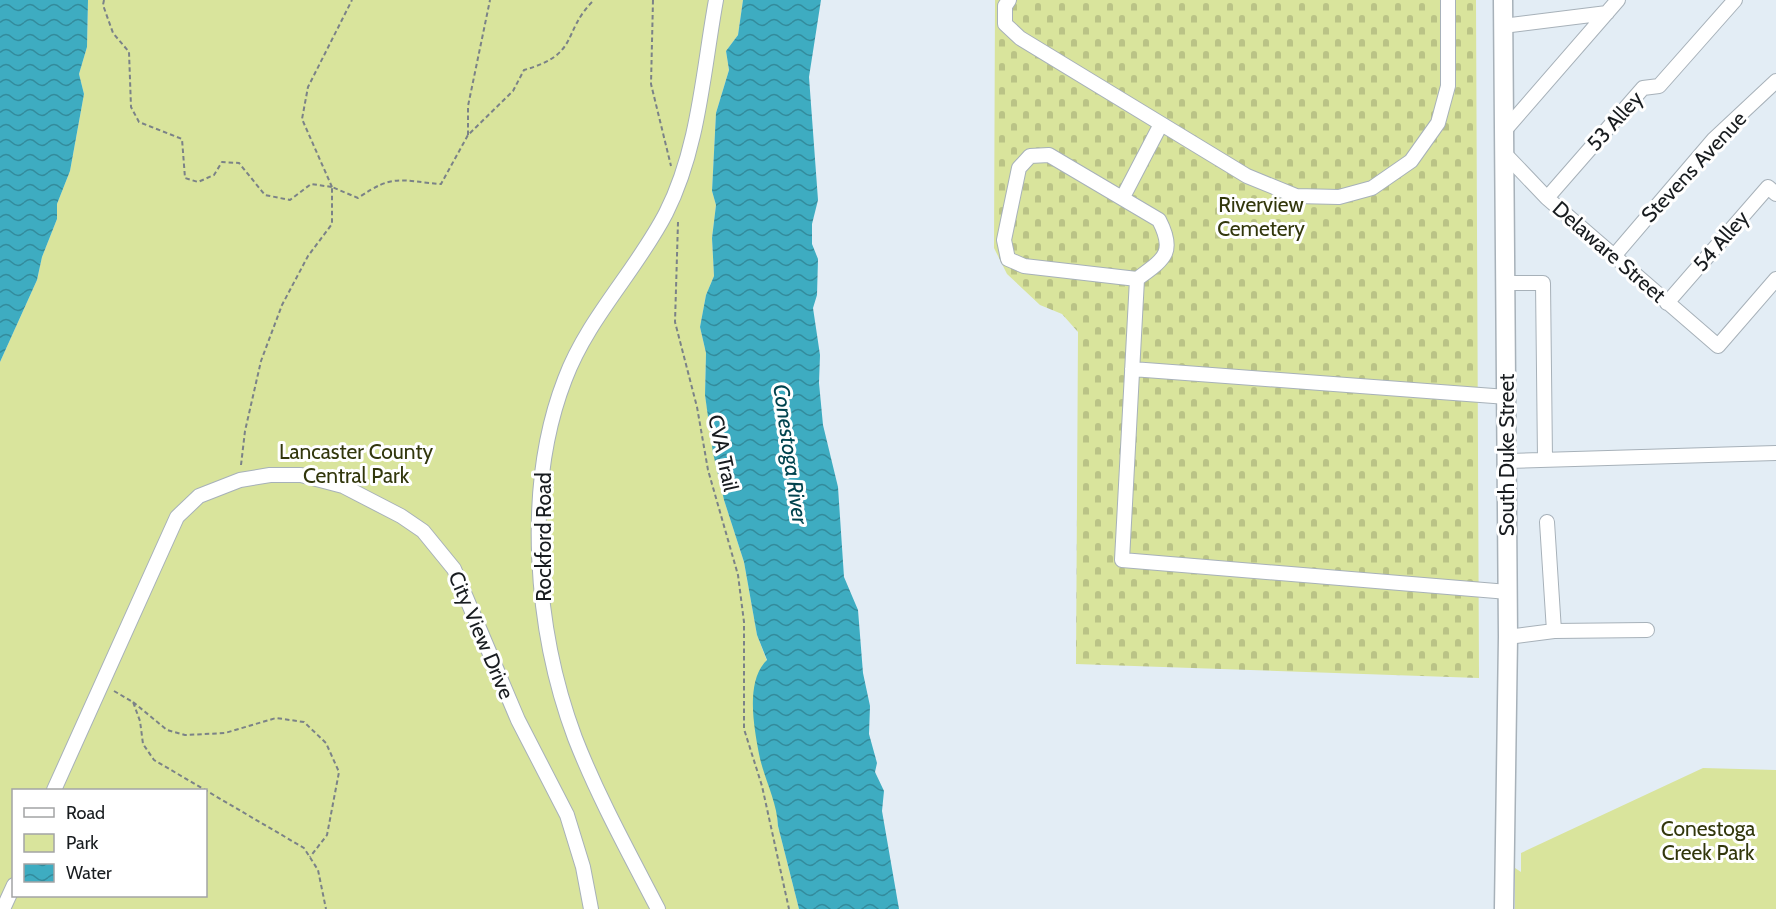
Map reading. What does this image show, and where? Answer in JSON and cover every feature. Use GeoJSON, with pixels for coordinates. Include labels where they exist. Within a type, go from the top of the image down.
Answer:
{"type":"FeatureCollection","features":[{"type":"Feature","properties":{"kind":"main road","name":"South Duke Street"},"geometry":{"type":"LineString","coordinates":[[1503,0],[1508,591],[1504,909]]}},
{"type":"Feature","properties":{"kind":"street","name":"Rockford Road"},"geometry":{"type":"LineString","coordinates":[[658,909],[593,782],[564,707],[547,629],[543,594],[541,496],[549,436],[565,379],[580,344],[655,234],[677,189],[695,123],[716,0]]}},
{"type":"Feature","properties":{"kind":"street"},"geometry":{"type":"LineString","coordinates":[[1009,0],[1005,6],[1005,24],[1020,38],[1247,176],[1296,196],[1339,197],[1372,188],[1411,161],[1438,123],[1448,86],[1448,0]]}},
{"type":"Feature","properties":{"kind":"street"},"geometry":{"type":"LineString","coordinates":[[1505,130],[1618,0]]}},
{"type":"Feature","properties":{"kind":"street","name":"53 Alley"},"geometry":{"type":"LineString","coordinates":[[1547,198],[1644,88],[1659,86],[1735,0]]}},
{"type":"Feature","properties":{"kind":"street"},"geometry":{"type":"LineString","coordinates":[[1503,26],[1607,13]]}},
{"type":"Feature","properties":{"kind":"street","name":"Stevens Avenue"},"geometry":{"type":"LineString","coordinates":[[1614,256],[1714,139],[1776,81]]}},
{"type":"Feature","properties":{"kind":"street"},"geometry":{"type":"LineString","coordinates":[[1123,197],[1161,124]]}},
{"type":"Feature","properties":{"kind":"street","name":"Delaware Street"},"geometry":{"type":"LineString","coordinates":[[1505,154],[1547,198],[1718,346],[1776,279]]}},
{"type":"Feature","properties":{"kind":"street"},"geometry":{"type":"LineString","coordinates":[[1049,155],[1159,220],[1168,238],[1165,256],[1137,279],[1024,266],[1008,259],[1004,240],[1019,168],[1030,156],[1049,155]]}},
{"type":"Feature","properties":{"kind":"street","name":"54 Alley"},"geometry":{"type":"LineString","coordinates":[[1667,303],[1768,187],[1776,194]]}},
{"type":"Feature","properties":{"kind":"street"},"geometry":{"type":"LineString","coordinates":[[1137,279],[1122,560],[1508,591]]}},
{"type":"Feature","properties":{"kind":"street"},"geometry":{"type":"LineString","coordinates":[[1506,283],[1543,283],[1545,459]]}},
{"type":"Feature","properties":{"kind":"street"},"geometry":{"type":"LineString","coordinates":[[1132,369],[1507,397]]}},
{"type":"Feature","properties":{"kind":"street"},"geometry":{"type":"LineString","coordinates":[[1507,461],[1776,453]]}},
{"type":"Feature","properties":{"kind":"street","name":"City View Drive"},"geometry":{"type":"LineString","coordinates":[[54,789],[177,517],[199,496],[240,480],[270,475],[301,474],[343,486],[401,516],[423,531],[444,553],[459,579],[518,720],[570,823],[583,867],[591,909]]}},
{"type":"Feature","properties":{"kind":"street"},"geometry":{"type":"LineString","coordinates":[[1547,522],[1554,631]]}},
{"type":"Feature","properties":{"kind":"street"},"geometry":{"type":"LineString","coordinates":[[1508,637],[1554,631],[1647,630]]}},
{"type":"Feature","properties":{"kind":"street"},"geometry":{"type":"LineString","coordinates":[[3,909],[12,889]]}},
{"type":"Feature","properties":{"kind":"path"},"geometry":{"type":"LineString","coordinates":[[104,0],[103,5],[113,33],[129,52],[131,107],[139,122],[182,140],[185,178],[198,182],[214,175],[222,162],[239,163],[265,195],[290,200],[311,184],[332,187],[357,198],[379,183],[398,178],[441,184],[468,135],[513,91],[524,70],[547,63],[568,46],[583,11],[594,0]]}},
{"type":"Feature","properties":{"kind":"path"},"geometry":{"type":"LineString","coordinates":[[240,480],[245,431],[261,361],[282,304],[308,256],[332,224],[332,187],[302,119],[308,87],[352,0]]}},
{"type":"Feature","properties":{"kind":"path"},"geometry":{"type":"LineString","coordinates":[[468,135],[468,106],[490,0]]}},
{"type":"Feature","properties":{"kind":"path"},"geometry":{"type":"LineString","coordinates":[[653,0],[651,84],[677,189]]}},
{"type":"Feature","properties":{"kind":"path","name":"CVA Trail"},"geometry":{"type":"LineString","coordinates":[[678,220],[675,322],[697,407],[708,470],[738,575],[744,622],[744,729],[762,786],[789,909]]}},
{"type":"Feature","properties":{"kind":"path"},"geometry":{"type":"LineString","coordinates":[[102,684],[133,702],[166,730],[185,735],[225,733],[276,718],[304,722],[326,743],[339,772],[327,835],[310,857]]}},
{"type":"Feature","properties":{"kind":"path"},"geometry":{"type":"LineString","coordinates":[[133,702],[140,721],[143,744],[154,760],[203,789]]}},
{"type":"Feature","properties":{"kind":"path"},"geometry":{"type":"LineString","coordinates":[[207,791],[304,848],[318,870],[326,909]]}},
{"type":"Feature","properties":{"kind":"green space","name":"Lancaster County Central Park"},"geometry":{"type":"Polygon","coordinates":[[[88,0],[743,0],[738,35],[726,51],[729,70],[716,113],[712,191],[716,205],[712,238],[714,276],[706,295],[700,327],[706,353],[705,395],[714,453],[724,500],[744,562],[757,635],[767,661],[778,826],[799,909],[0,909],[0,362],[37,280],[42,257],[57,219],[57,204],[70,171],[84,94],[79,74],[87,47],[88,0]]]}},
{"type":"Feature","properties":{"kind":"green space","name":"Riverview Cemetery"},"geometry":{"type":"Polygon","coordinates":[[[995,0],[1476,0],[1479,678],[1076,664],[1078,332],[1062,314],[1040,305],[1007,274],[994,248],[995,0]]]}},
{"type":"Feature","properties":{"kind":"green space","name":"Conestoga Creek Park"},"geometry":{"type":"Polygon","coordinates":[[[1703,768],[1776,770],[1776,909],[1515,909],[1515,868],[1521,872],[1521,853],[1703,768]]]}},
{"type":"Feature","properties":{"kind":"water"},"geometry":{"type":"Polygon","coordinates":[[[0,0],[88,0],[87,47],[79,74],[84,94],[70,171],[57,204],[57,219],[42,257],[37,280],[0,362],[0,0]]]}},
{"type":"Feature","properties":{"kind":"water","name":"Conestoga River"},"geometry":{"type":"Polygon","coordinates":[[[743,0],[821,0],[809,77],[818,200],[812,224],[812,244],[818,259],[817,295],[813,308],[820,355],[819,383],[823,425],[838,487],[844,577],[858,610],[863,673],[870,706],[869,734],[877,763],[875,772],[884,791],[882,811],[899,909],[799,909],[757,743],[753,692],[760,669],[767,660],[757,635],[744,562],[724,500],[713,453],[705,395],[706,353],[700,327],[706,295],[714,276],[712,238],[716,205],[712,191],[716,113],[729,70],[726,51],[738,35],[743,0]]]}}]}
